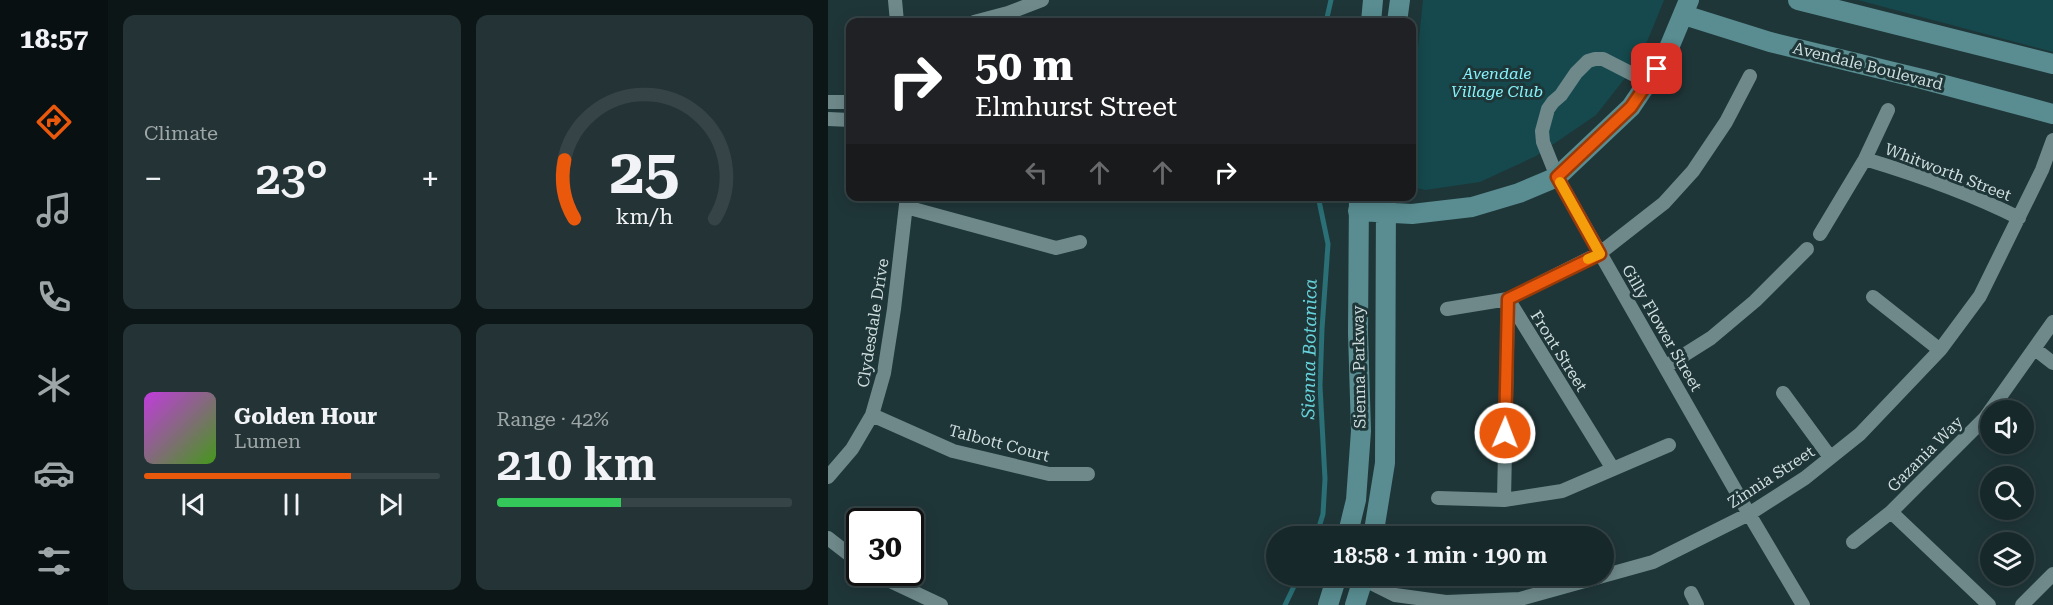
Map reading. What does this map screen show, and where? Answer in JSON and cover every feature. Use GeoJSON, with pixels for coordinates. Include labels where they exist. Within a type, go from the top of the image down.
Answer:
{"type":"FeatureCollection","features":[{"type":"Feature","properties":{"kind":"street"},"geometry":{"type":"LineString","coordinates":[[895,0],[897,18]]}},
{"type":"Feature","properties":{"kind":"street"},"geometry":{"type":"LineString","coordinates":[[989,18],[1042,0]]}},
{"type":"Feature","properties":{"kind":"street"},"geometry":{"type":"LineString","coordinates":[[1371,18],[1373,0]]}},
{"type":"Feature","properties":{"kind":"street"},"geometry":{"type":"LineString","coordinates":[[1398,18],[1400,0]]}},
{"type":"Feature","properties":{"kind":"street"},"geometry":{"type":"LineString","coordinates":[[1798,0],[2053,64]]}},
{"type":"Feature","properties":{"kind":"street"},"geometry":{"type":"LineString","coordinates":[[1358,204],[1386,205],[1412,214],[1472,207],[1519,193],[1557,177],[1631,107],[1666,55],[1686,8]]}},
{"type":"Feature","properties":{"kind":"street","name":"Avendale Boulevard"},"geometry":{"type":"LineString","coordinates":[[1686,8],[1770,42],[2053,114]]}},
{"type":"Feature","properties":{"kind":"street","name":"Gilly Flower Street"},"geometry":{"type":"LineString","coordinates":[[1648,82],[1603,59],[1588,61],[1576,73],[1561,95],[1552,102],[1542,131],[1543,142],[1557,177],[1600,254],[1803,605]]}},
{"type":"Feature","properties":{"kind":"street"},"geometry":{"type":"LineString","coordinates":[[1448,309],[1508,299],[1600,254],[1664,203],[1693,171],[1726,122],[1750,76]]}},
{"type":"Feature","properties":{"kind":"street"},"geometry":{"type":"LineString","coordinates":[[828,102],[846,102]]}},
{"type":"Feature","properties":{"kind":"street"},"geometry":{"type":"LineString","coordinates":[[1820,234],[1865,159],[1888,110]]}},
{"type":"Feature","properties":{"kind":"street"},"geometry":{"type":"LineString","coordinates":[[828,119],[846,120]]}},
{"type":"Feature","properties":{"kind":"street","name":"Zinnia Street"},"geometry":{"type":"LineString","coordinates":[[1614,573],[1653,562],[1749,514],[1805,477],[1860,434],[1941,350],[1980,296],[2042,170],[2053,140]]}},
{"type":"Feature","properties":{"kind":"street","name":"Whitworth Street"},"geometry":{"type":"LineString","coordinates":[[1865,159],[1986,201],[2019,218]]}},
{"type":"Feature","properties":{"kind":"street"},"geometry":{"type":"LineString","coordinates":[[906,202],[1056,248],[1080,243]]}},
{"type":"Feature","properties":{"kind":"street","name":"Clydesdale Drive"},"geometry":{"type":"LineString","coordinates":[[828,477],[852,449],[872,415],[886,363],[906,202]]}},
{"type":"Feature","properties":{"kind":"street","name":"Sienna Parkway"},"geometry":{"type":"LineString","coordinates":[[1350,526],[1356,500],[1361,431],[1358,204]]}},
{"type":"Feature","properties":{"kind":"street","name":"Sienna Parkway"},"geometry":{"type":"LineString","coordinates":[[1375,526],[1384,463],[1386,205]]}},
{"type":"Feature","properties":{"kind":"street"},"geometry":{"type":"LineString","coordinates":[[1665,367],[1711,338],[1755,301],[1807,249]]}},
{"type":"Feature","properties":{"kind":"street"},"geometry":{"type":"LineString","coordinates":[[1873,297],[1941,350]]}},
{"type":"Feature","properties":{"kind":"street","name":"Front Street"},"geometry":{"type":"LineString","coordinates":[[1508,299],[1613,469]]}},
{"type":"Feature","properties":{"kind":"street","name":"Front Street"},"geometry":{"type":"LineString","coordinates":[[1504,500],[1508,299]]}},
{"type":"Feature","properties":{"kind":"street","name":"Gazania Way"},"geometry":{"type":"LineString","coordinates":[[1853,542],[1891,512],[1985,418],[2053,322]]}},
{"type":"Feature","properties":{"kind":"street"},"geometry":{"type":"LineString","coordinates":[[2035,349],[2053,363]]}},
{"type":"Feature","properties":{"kind":"street"},"geometry":{"type":"LineString","coordinates":[[1783,393],[1830,457]]}},
{"type":"Feature","properties":{"kind":"street","name":"Talbott Court"},"geometry":{"type":"LineString","coordinates":[[872,415],[953,451],[1049,474],[1088,474]]}},
{"type":"Feature","properties":{"kind":"street"},"geometry":{"type":"LineString","coordinates":[[1438,498],[1504,500],[1562,491],[1669,445]]}},
{"type":"Feature","properties":{"kind":"street"},"geometry":{"type":"LineString","coordinates":[[1891,512],[1989,605]]}},
{"type":"Feature","properties":{"kind":"street"},"geometry":{"type":"LineString","coordinates":[[828,538],[846,552]]}},
{"type":"Feature","properties":{"kind":"street"},"geometry":{"type":"LineString","coordinates":[[2022,605],[2053,574]]}},
{"type":"Feature","properties":{"kind":"street"},"geometry":{"type":"LineString","coordinates":[[901,586],[942,605]]}},
{"type":"Feature","properties":{"kind":"street"},"geometry":{"type":"LineString","coordinates":[[1328,605],[1334,586]]}},
{"type":"Feature","properties":{"kind":"street"},"geometry":{"type":"LineString","coordinates":[[1355,605],[1359,586]]}},
{"type":"Feature","properties":{"kind":"street","name":"Zinnia Street"},"geometry":{"type":"LineString","coordinates":[[1378,586],[1395,595],[1446,602],[1520,599],[1567,586]]}},
{"type":"Feature","properties":{"kind":"green space","name":"Avendale Village Club"},"geometry":{"type":"Polygon","coordinates":[[[1423,0],[1664,0],[1640,59],[1596,115],[1536,156],[1480,182],[1425,190],[1416,188],[1416,67],[1423,0]]]}},
{"type":"Feature","properties":{"kind":"green space"},"geometry":{"type":"Polygon","coordinates":[[[1858,0],[2053,0],[2053,52],[1858,0]]]}},
{"type":"Feature","properties":{"kind":"waterway","name":"Sienna Botanica"},"geometry":{"type":"LineString","coordinates":[[1327,18],[1331,0]]}},
{"type":"Feature","properties":{"kind":"waterway","name":"Sienna Botanica"},"geometry":{"type":"LineString","coordinates":[[1319,201],[1328,244],[1320,386],[1325,479],[1323,514],[1319,526]]}},
{"type":"Feature","properties":{"kind":"waterway","name":"Sienna Botanica"},"geometry":{"type":"LineString","coordinates":[[1285,605],[1294,586]]}},
{"type":"Feature","properties":{"kind":"slow traffic"},"geometry":{"type":"LineString","coordinates":[[1560,182],[1600,254],[1588,259]]}},
{"type":"Feature","properties":{"kind":"route"},"geometry":{"type":"LineString","coordinates":[[1505,433],[1508,299],[1600,254],[1557,177],[1631,107],[1657,69]]}}]}
